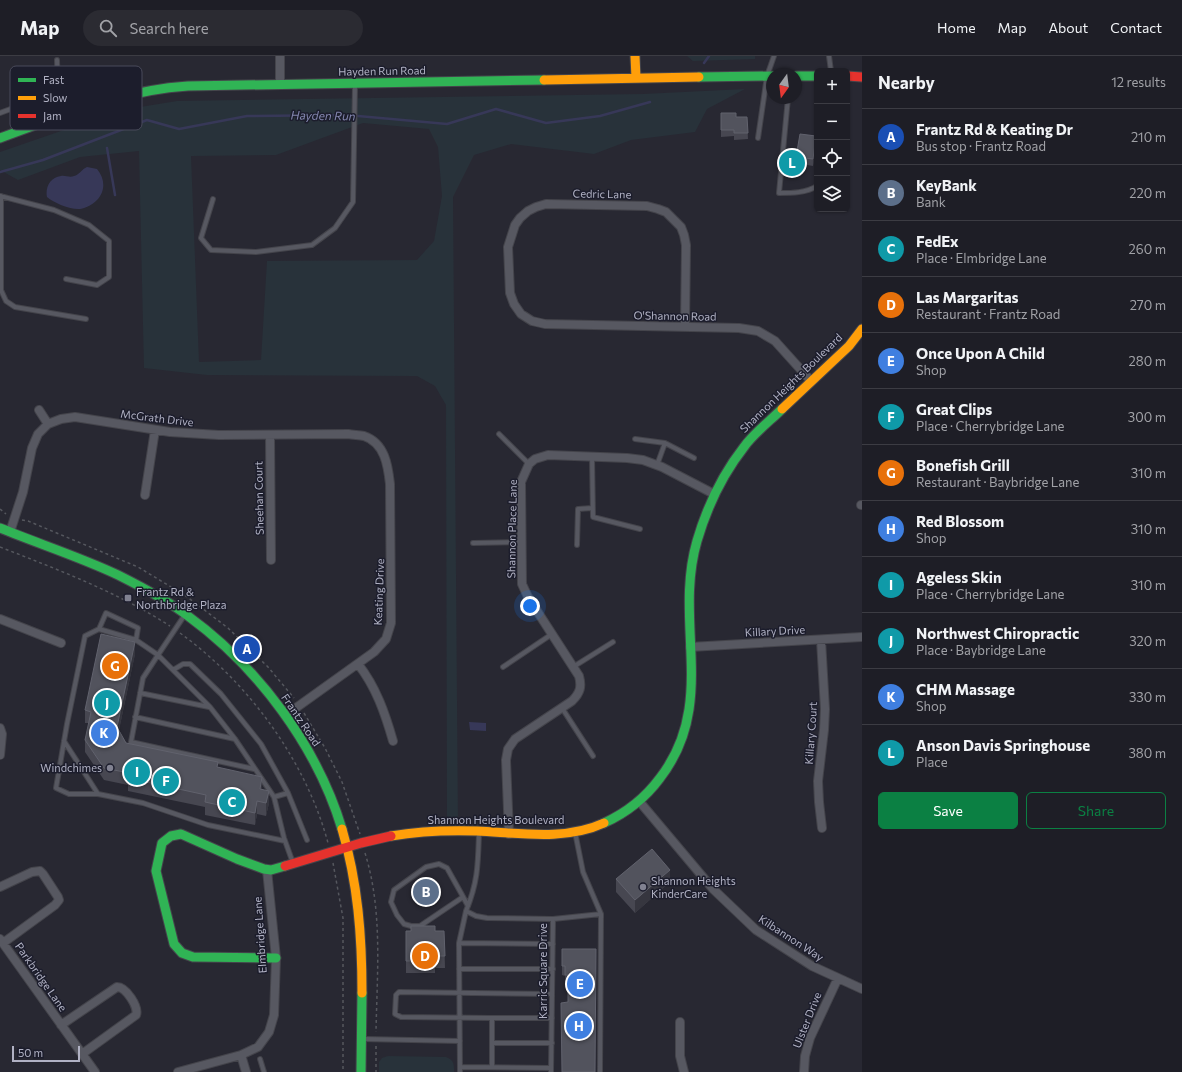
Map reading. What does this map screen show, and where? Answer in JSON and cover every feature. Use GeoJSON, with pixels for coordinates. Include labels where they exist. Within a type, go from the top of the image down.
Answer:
{"type":"FeatureCollection","features":[{"type":"Feature","properties":{"kind":"main road"},"geometry":{"type":"LineString","coordinates":[[635,56],[636,78]]}},
{"type":"Feature","properties":{"kind":"main road","name":"Hayden Run Road"},"geometry":{"type":"LineString","coordinates":[[142,92],[188,86],[766,76]]}},
{"type":"Feature","properties":{"kind":"main road"},"geometry":{"type":"LineString","coordinates":[[802,76],[814,76]]}},
{"type":"Feature","properties":{"kind":"main road"},"geometry":{"type":"LineString","coordinates":[[850,76],[862,77]]}},
{"type":"Feature","properties":{"kind":"main road","name":"Hayden Run Road"},"geometry":{"type":"LineString","coordinates":[[0,138],[23,130]]}},
{"type":"Feature","properties":{"kind":"main road","name":"Shannon Heights Boulevard"},"geometry":{"type":"LineString","coordinates":[[349,848],[370,841],[418,832],[554,834],[575,832],[597,826],[618,815],[639,802],[648,793],[676,754],[691,710],[692,686],[689,586],[697,542],[714,494],[744,446],[810,381],[849,346],[862,329]]}},
{"type":"Feature","properties":{"kind":"main road","name":"Frantz Road"},"geometry":{"type":"LineString","coordinates":[[0,528],[96,565],[185,614],[238,660],[266,690],[286,715],[322,774],[349,848],[356,886],[361,934],[361,1072]]}},
{"type":"Feature","properties":{"kind":"main road"},"geometry":{"type":"LineString","coordinates":[[276,958],[193,957],[182,953],[174,944],[156,871],[162,843],[171,836],[181,834],[245,863],[267,870],[349,848]]}},
{"type":"Feature","properties":{"kind":"street"},"geometry":{"type":"LineString","coordinates":[[280,56],[280,85]]}},
{"type":"Feature","properties":{"kind":"street","name":"Cedric Lane"},"geometry":{"type":"LineString","coordinates":[[521,314],[514,304],[510,293],[508,247],[515,225],[528,211],[546,204],[647,206],[666,212],[681,227],[684,235],[686,245],[685,327]]}},
{"type":"Feature","properties":{"kind":"street","name":"O'Shannon Road"},"geometry":{"type":"LineString","coordinates":[[521,314],[532,321],[546,324],[739,328],[758,331],[775,342],[810,381]]}},
{"type":"Feature","properties":{"kind":"street"},"geometry":{"type":"LineString","coordinates":[[10,532],[23,492],[32,448],[38,434],[48,424],[39,410]]}},
{"type":"Feature","properties":{"kind":"street","name":"McGrath Drive"},"geometry":{"type":"LineString","coordinates":[[48,424],[61,419],[75,417],[155,430],[219,435],[348,434],[365,436],[379,446]]}},
{"type":"Feature","properties":{"kind":"street"},"geometry":{"type":"LineString","coordinates":[[144,495],[155,430]]}},
{"type":"Feature","properties":{"kind":"street","name":"Sheehan Court"},"geometry":{"type":"LineString","coordinates":[[270,435],[271,560]]}},
{"type":"Feature","properties":{"kind":"street","name":"Keating Drive"},"geometry":{"type":"LineString","coordinates":[[286,715],[374,652],[386,639],[391,623],[390,484],[388,464],[379,446]]}},
{"type":"Feature","properties":{"kind":"street"},"geometry":{"type":"LineString","coordinates":[[529,464],[535,459],[548,455],[637,459],[657,465],[714,494]]}},
{"type":"Feature","properties":{"kind":"street","name":"Shannon Place Lane"},"geometry":{"type":"LineString","coordinates":[[509,834],[506,760],[508,749],[515,739],[562,708],[579,694],[581,685],[579,676],[528,597],[522,584],[521,482],[529,464]]}},
{"type":"Feature","properties":{"kind":"street"},"geometry":{"type":"LineString","coordinates":[[0,619],[61,643]]}},
{"type":"Feature","properties":{"kind":"street","name":"Killary Drive"},"geometry":{"type":"LineString","coordinates":[[690,647],[862,637]]}},
{"type":"Feature","properties":{"kind":"street","name":"Killary Court"},"geometry":{"type":"LineString","coordinates":[[821,640],[825,709],[818,780],[822,828]]}},
{"type":"Feature","properties":{"kind":"street"},"geometry":{"type":"LineString","coordinates":[[358,664],[367,675],[376,692],[393,741]]}},
{"type":"Feature","properties":{"kind":"street"},"geometry":{"type":"LineString","coordinates":[[0,728],[2,734],[0,755]]}},
{"type":"Feature","properties":{"kind":"street","name":"Kilbannon Way"},"geometry":{"type":"LineString","coordinates":[[639,802],[713,889],[756,930],[812,966],[862,989]]}},
{"type":"Feature","properties":{"kind":"street","name":"Elmbridge Lane"},"geometry":{"type":"LineString","coordinates":[[178,1072],[241,1055],[258,1046],[269,1032],[274,1014],[276,958],[267,870]]}},
{"type":"Feature","properties":{"kind":"street","name":"Parkbridge Lane"},"geometry":{"type":"LineString","coordinates":[[0,887],[32,872],[40,871],[58,897],[59,900],[55,905],[1,941],[95,1072]]}},
{"type":"Feature","properties":{"kind":"street","name":"Ulster Drive"},"geometry":{"type":"LineString","coordinates":[[804,1072],[804,1056],[810,1038],[838,978]]}},
{"type":"Feature","properties":{"kind":"street","name":"Parkbridge Lane"},"geometry":{"type":"LineString","coordinates":[[61,1025],[117,987],[125,990],[137,1008],[138,1012],[136,1015],[82,1054]]}},
{"type":"Feature","properties":{"kind":"street"},"geometry":{"type":"LineString","coordinates":[[680,1022],[680,1056],[684,1072]]}},
{"type":"Feature","properties":{"kind":"street"},"geometry":{"type":"LineString","coordinates":[[241,1055],[246,1072]]}},
{"type":"Feature","properties":{"kind":"lane"},"geometry":{"type":"LineString","coordinates":[[772,68],[774,56]]}},
{"type":"Feature","properties":{"kind":"lane"},"geometry":{"type":"LineString","coordinates":[[829,56],[831,68]]}},
{"type":"Feature","properties":{"kind":"lane"},"geometry":{"type":"LineString","coordinates":[[57,60],[57,66]]}},
{"type":"Feature","properties":{"kind":"lane"},"geometry":{"type":"LineString","coordinates":[[213,199],[201,238],[211,250],[256,252],[312,245],[334,228],[353,202],[355,83]]}},
{"type":"Feature","properties":{"kind":"lane"},"geometry":{"type":"LineString","coordinates":[[758,138],[766,97]]}},
{"type":"Feature","properties":{"kind":"lane"},"geometry":{"type":"LineString","coordinates":[[787,104],[779,193],[796,193],[814,188]]}},
{"type":"Feature","properties":{"kind":"lane"},"geometry":{"type":"LineString","coordinates":[[0,113],[10,109]]}},
{"type":"Feature","properties":{"kind":"lane"},"geometry":{"type":"LineString","coordinates":[[66,279],[97,285],[109,277],[108,241],[89,225],[54,210],[0,196],[2,290],[6,301],[15,307],[86,319]]}},
{"type":"Feature","properties":{"kind":"lane"},"geometry":{"type":"LineString","coordinates":[[499,434],[529,464]]}},
{"type":"Feature","properties":{"kind":"lane"},"geometry":{"type":"LineString","coordinates":[[636,439],[665,443],[694,458]]}},
{"type":"Feature","properties":{"kind":"lane"},"geometry":{"type":"LineString","coordinates":[[657,465],[665,443]]}},
{"type":"Feature","properties":{"kind":"lane"},"geometry":{"type":"LineString","coordinates":[[592,456],[593,517],[640,529]]}},
{"type":"Feature","properties":{"kind":"lane"},"geometry":{"type":"LineString","coordinates":[[577,545],[578,509],[592,508]]}},
{"type":"Feature","properties":{"kind":"lane"},"geometry":{"type":"LineString","coordinates":[[472,543],[522,542]]}},
{"type":"Feature","properties":{"kind":"lane"},"geometry":{"type":"LineString","coordinates":[[136,640],[138,628],[106,613],[99,629],[85,636],[56,788],[70,794],[98,794],[143,803],[208,825],[285,841]]}},
{"type":"Feature","properties":{"kind":"lane"},"geometry":{"type":"LineString","coordinates":[[185,614],[144,678],[131,742],[254,768]]}},
{"type":"Feature","properties":{"kind":"lane"},"geometry":{"type":"LineString","coordinates":[[99,629],[136,640],[158,655],[210,707],[235,739],[274,798],[285,841],[293,864]]}},
{"type":"Feature","properties":{"kind":"lane"},"geometry":{"type":"LineString","coordinates":[[503,667],[552,634]]}},
{"type":"Feature","properties":{"kind":"lane"},"geometry":{"type":"LineString","coordinates":[[573,667],[613,642]]}},
{"type":"Feature","properties":{"kind":"lane"},"geometry":{"type":"LineString","coordinates":[[173,670],[183,664],[190,664],[221,694],[261,744],[288,793],[307,840]]}},
{"type":"Feature","properties":{"kind":"lane"},"geometry":{"type":"LineString","coordinates":[[140,693],[210,707]]}},
{"type":"Feature","properties":{"kind":"lane"},"geometry":{"type":"LineString","coordinates":[[562,708],[593,756]]}},
{"type":"Feature","properties":{"kind":"lane"},"geometry":{"type":"LineString","coordinates":[[135,717],[235,739]]}},
{"type":"Feature","properties":{"kind":"lane"},"geometry":{"type":"LineString","coordinates":[[64,740],[98,794]]}},
{"type":"Feature","properties":{"kind":"lane"},"geometry":{"type":"LineString","coordinates":[[274,798],[288,793]]}},
{"type":"Feature","properties":{"kind":"lane"},"geometry":{"type":"LineString","coordinates":[[480,832],[478,871],[473,895],[467,909],[459,943],[460,1070],[492,1067],[551,1070]]}},
{"type":"Feature","properties":{"kind":"lane"},"geometry":{"type":"LineString","coordinates":[[575,832],[583,872],[601,914],[600,1072]]}},
{"type":"Feature","properties":{"kind":"lane"},"geometry":{"type":"LineString","coordinates":[[463,897],[420,926],[404,924],[397,915],[391,902],[394,890],[426,867],[439,864],[447,868],[463,897],[467,909]]}},
{"type":"Feature","properties":{"kind":"lane","name":"Karric Square Drive"},"geometry":{"type":"LineString","coordinates":[[467,909],[476,916],[487,918],[553,919],[551,1070]]}},
{"type":"Feature","properties":{"kind":"lane"},"geometry":{"type":"LineString","coordinates":[[553,919],[601,914]]}},
{"type":"Feature","properties":{"kind":"lane"},"geometry":{"type":"LineString","coordinates":[[459,943],[553,944]]}},
{"type":"Feature","properties":{"kind":"lane"},"geometry":{"type":"LineString","coordinates":[[459,969],[552,969]]}},
{"type":"Feature","properties":{"kind":"lane"},"geometry":{"type":"LineString","coordinates":[[552,994],[399,992],[396,995],[395,1014],[401,1018],[552,1018]]}},
{"type":"Feature","properties":{"kind":"lane"},"geometry":{"type":"LineString","coordinates":[[492,1018],[492,1067]]}},
{"type":"Feature","properties":{"kind":"lane"},"geometry":{"type":"LineString","coordinates":[[361,1039],[460,1041]]}},
{"type":"Feature","properties":{"kind":"lane"},"geometry":{"type":"LineString","coordinates":[[492,1043],[552,1043]]}},
{"type":"Feature","properties":{"kind":"lane"},"geometry":{"type":"LineString","coordinates":[[260,1059],[264,1072]]}},
{"type":"Feature","properties":{"kind":"shaded area"},"geometry":{"type":"Polygon","coordinates":[[[687,56],[755,56],[755,59],[693,61],[687,56]]]}},
{"type":"Feature","properties":{"kind":"shaded area"},"geometry":{"type":"Polygon","coordinates":[[[745,89],[707,109],[695,132],[631,140],[594,154],[511,144],[474,155],[453,197],[458,826],[447,825],[446,405],[435,386],[417,376],[207,375],[144,368],[139,151],[80,157],[18,180],[0,170],[0,152],[64,130],[142,130],[142,107],[177,101],[643,94],[745,89]],[[363,123],[276,155],[191,156],[199,362],[261,360],[267,261],[417,260],[434,241],[442,196],[438,147],[429,129],[363,123]]]}},
{"type":"Feature","properties":{"kind":"shaded area"},"geometry":{"type":"Polygon","coordinates":[[[388,1056],[446,1057],[451,1059],[454,1072],[379,1072],[379,1062],[382,1058],[388,1056]]]}},
{"type":"Feature","properties":{"kind":"water"},"geometry":{"type":"Polygon","coordinates":[[[87,167],[97,169],[103,182],[101,194],[93,203],[87,207],[76,209],[63,206],[47,197],[49,184],[54,178],[61,176],[71,177],[87,167]]]}},
{"type":"Feature","properties":{"kind":"water"},"geometry":{"type":"Polygon","coordinates":[[[469,722],[486,723],[486,731],[470,730],[469,722]]]}},
{"type":"Feature","properties":{"kind":"building"},"geometry":{"type":"Polygon","coordinates":[[[721,113],[736,113],[736,117],[747,117],[748,133],[734,133],[734,130],[721,130],[721,113]]]}},
{"type":"Feature","properties":{"kind":"building"},"geometry":{"type":"Polygon","coordinates":[[[800,134],[814,136],[813,159],[796,157],[800,134]]]}},
{"type":"Feature","properties":{"kind":"building"},"geometry":{"type":"Polygon","coordinates":[[[101,634],[135,642],[117,727],[126,743],[218,762],[217,767],[262,777],[260,789],[269,791],[266,803],[257,801],[255,813],[205,802],[206,795],[128,778],[129,773],[104,768],[85,740],[91,712],[85,710],[101,634]]]}},
{"type":"Feature","properties":{"kind":"building"},"geometry":{"type":"Polygon","coordinates":[[[652,849],[670,870],[635,900],[616,879],[652,849]]]}},
{"type":"Feature","properties":{"kind":"building"},"geometry":{"type":"Polygon","coordinates":[[[411,926],[435,926],[435,931],[444,931],[445,956],[435,956],[435,961],[406,961],[406,931],[411,931],[411,926]]]}},
{"type":"Feature","properties":{"kind":"building"},"geometry":{"type":"Polygon","coordinates":[[[562,949],[596,949],[595,1072],[562,1072],[561,1003],[568,1002],[568,975],[565,975],[565,966],[562,966],[562,949]]]}},
{"type":"Feature","properties":{"kind":"waterway","name":"Hayden Run"},"geometry":{"type":"LineString","coordinates":[[704,63],[709,56]]}},
{"type":"Feature","properties":{"kind":"waterway","name":"Hayden Run"},"geometry":{"type":"LineString","coordinates":[[142,122],[147,120],[179,129],[247,116],[347,115],[447,124],[496,109],[546,123],[600,116],[650,102]]}},
{"type":"Feature","properties":{"kind":"waterway","name":"Hayden Run"},"geometry":{"type":"LineString","coordinates":[[0,172],[43,160],[121,130]]}},
{"type":"Feature","properties":{"kind":"waterway"},"geometry":{"type":"LineString","coordinates":[[107,148],[115,195]]}},
{"type":"Feature","properties":{"kind":"traffic: fast"},"geometry":{"type":"LineString","coordinates":[[699,77],[766,76]]}},
{"type":"Feature","properties":{"kind":"traffic: fast"},"geometry":{"type":"LineString","coordinates":[[802,76],[814,76]]}},
{"type":"Feature","properties":{"kind":"traffic: fast"},"geometry":{"type":"LineString","coordinates":[[142,92],[163,88],[188,86],[544,80]]}},
{"type":"Feature","properties":{"kind":"traffic: fast"},"geometry":{"type":"LineString","coordinates":[[0,138],[22,130]]}},
{"type":"Feature","properties":{"kind":"traffic: fast"},"geometry":{"type":"LineString","coordinates":[[604,823],[628,809],[642,798],[660,778],[677,750],[687,721],[691,692],[689,602],[691,572],[697,541],[710,504],[722,480],[736,458],[757,432],[782,409]]}},
{"type":"Feature","properties":{"kind":"traffic: fast"},"geometry":{"type":"LineString","coordinates":[[0,528],[104,568],[172,605],[214,636],[261,684],[282,710],[301,739],[317,768],[331,798],[342,829]]}},
{"type":"Feature","properties":{"kind":"traffic: fast"},"geometry":{"type":"LineString","coordinates":[[276,958],[193,957],[182,953],[174,944],[156,871],[162,843],[171,836],[181,834],[237,859],[264,869],[271,870],[285,866]]}},
{"type":"Feature","properties":{"kind":"traffic: fast"},"geometry":{"type":"LineString","coordinates":[[361,1072],[362,993]]}},
{"type":"Feature","properties":{"kind":"traffic: slow"},"geometry":{"type":"LineString","coordinates":[[635,56],[636,78]]}},
{"type":"Feature","properties":{"kind":"traffic: slow"},"geometry":{"type":"LineString","coordinates":[[544,80],[699,77]]}},
{"type":"Feature","properties":{"kind":"traffic: slow"},"geometry":{"type":"LineString","coordinates":[[782,409],[849,346],[862,329]]}},
{"type":"Feature","properties":{"kind":"traffic: slow"},"geometry":{"type":"LineString","coordinates":[[391,836],[423,832],[455,831],[558,834],[589,829],[604,823]]}},
{"type":"Feature","properties":{"kind":"traffic: slow"},"geometry":{"type":"LineString","coordinates":[[342,829],[352,870],[358,910],[362,993]]}},
{"type":"Feature","properties":{"kind":"traffic: jam"},"geometry":{"type":"LineString","coordinates":[[850,76],[862,77]]}},
{"type":"Feature","properties":{"kind":"traffic: jam"},"geometry":{"type":"LineString","coordinates":[[285,866],[361,843],[391,836]]}},
{"type":"Feature","properties":{"kind":"place","name":"Anson Davis Springhouse"},"geometry":{"type":"Point","coordinates":[792,163]}},
{"type":"Feature","properties":{"kind":"place","name":"Frantz Rd & Northbridge Plaza"},"geometry":{"type":"Point","coordinates":[128,598]}},
{"type":"Feature","properties":{"kind":"place","name":"Frantz Rd & Keating Dr"},"geometry":{"type":"Point","coordinates":[247,649]}},
{"type":"Feature","properties":{"kind":"place","name":"Bonefish Grill"},"geometry":{"type":"Point","coordinates":[115,666]}},
{"type":"Feature","properties":{"kind":"place","name":"Northwest Chiropractic"},"geometry":{"type":"Point","coordinates":[107,703]}},
{"type":"Feature","properties":{"kind":"place","name":"CHM Massage"},"geometry":{"type":"Point","coordinates":[104,733]}},
{"type":"Feature","properties":{"kind":"place","name":"Windchimes"},"geometry":{"type":"Point","coordinates":[110,768]}},
{"type":"Feature","properties":{"kind":"place","name":"Ageless Skin"},"geometry":{"type":"Point","coordinates":[137,772]}},
{"type":"Feature","properties":{"kind":"place","name":"Great Clips"},"geometry":{"type":"Point","coordinates":[166,781]}},
{"type":"Feature","properties":{"kind":"place","name":"FedEx"},"geometry":{"type":"Point","coordinates":[232,802]}},
{"type":"Feature","properties":{"kind":"place","name":"Shannon Heights KinderCare"},"geometry":{"type":"Point","coordinates":[643,887]}},
{"type":"Feature","properties":{"kind":"place","name":"KeyBank"},"geometry":{"type":"Point","coordinates":[426,892]}},
{"type":"Feature","properties":{"kind":"place","name":"Las Margaritas"},"geometry":{"type":"Point","coordinates":[425,956]}},
{"type":"Feature","properties":{"kind":"place","name":"Once Upon A Child"},"geometry":{"type":"Point","coordinates":[580,984]}},
{"type":"Feature","properties":{"kind":"place","name":"Red Blossom"},"geometry":{"type":"Point","coordinates":[579,1026]}}]}
